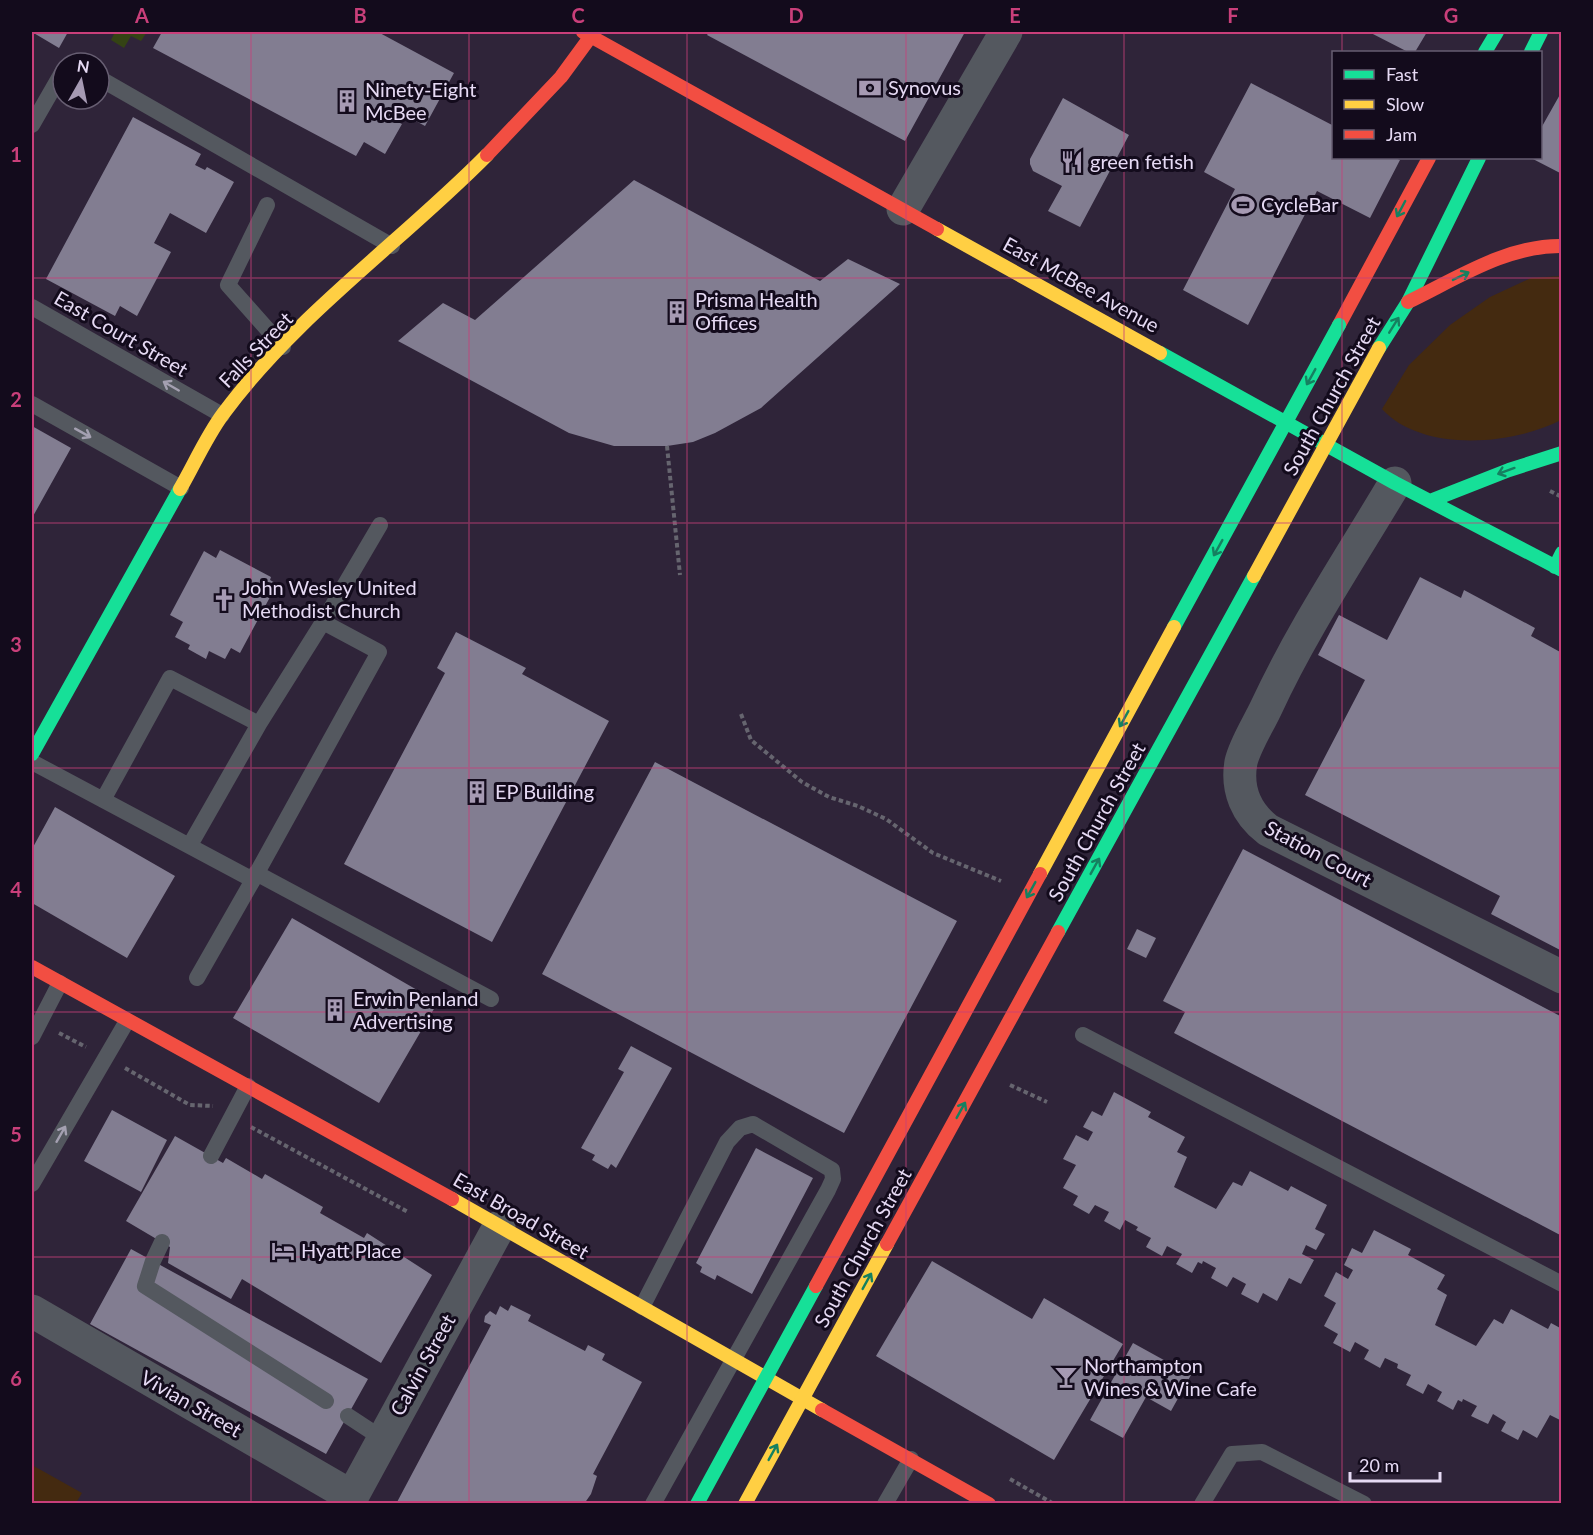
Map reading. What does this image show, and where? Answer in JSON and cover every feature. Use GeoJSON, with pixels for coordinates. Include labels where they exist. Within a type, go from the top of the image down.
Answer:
{"type":"FeatureCollection","features":[{"type":"Feature","properties":{"kind":"main road"},"geometry":{"type":"LineString","coordinates":[[1486,51],[1497,32]]}},
{"type":"Feature","properties":{"kind":"main road"},"geometry":{"type":"LineString","coordinates":[[1532,51],[1541,32]]}},
{"type":"Feature","properties":{"kind":"main road","name":"East McBee Avenue"},"geometry":{"type":"LineString","coordinates":[[590,33],[1395,483],[1558,568]]}},
{"type":"Feature","properties":{"kind":"main road","name":"Falls Street"},"geometry":{"type":"LineString","coordinates":[[32,754],[222,416],[247,382],[499,145],[551,87],[590,33]]}},
{"type":"Feature","properties":{"kind":"main road","name":"South Church Street"},"geometry":{"type":"LineString","coordinates":[[697,1503],[1428,159]]}},
{"type":"Feature","properties":{"kind":"main road","name":"South Church Street"},"geometry":{"type":"LineString","coordinates":[[745,1503],[1380,348],[1408,302],[1479,159]]}},
{"type":"Feature","properties":{"kind":"main road"},"geometry":{"type":"LineString","coordinates":[[1408,302],[1520,251],[1555,245],[1562,246]]}},
{"type":"Feature","properties":{"kind":"main road"},"geometry":{"type":"LineString","coordinates":[[1430,501],[1509,470],[1562,453]]}},
{"type":"Feature","properties":{"kind":"main road"},"geometry":{"type":"LineString","coordinates":[[1558,568],[1562,553]]}},
{"type":"Feature","properties":{"kind":"main road","name":"East Broad Street"},"geometry":{"type":"LineString","coordinates":[[32,967],[406,1171],[499,1227],[989,1503]]}},
{"type":"Feature","properties":{"kind":"street"},"geometry":{"type":"LineString","coordinates":[[903,209],[1006,32]]}},
{"type":"Feature","properties":{"kind":"street","name":"Station Court"},"geometry":{"type":"LineString","coordinates":[[1395,483],[1288,660],[1241,761],[1240,780],[1244,799],[1252,817],[1268,830],[1562,977]]}},
{"type":"Feature","properties":{"kind":"street","name":"Calvin Street"},"geometry":{"type":"LineString","coordinates":[[350,1500],[499,1227]]}},
{"type":"Feature","properties":{"kind":"street","name":"Vivian Street"},"geometry":{"type":"LineString","coordinates":[[32,1311],[350,1500]]}},
{"type":"Feature","properties":{"kind":"lane"},"geometry":{"type":"LineString","coordinates":[[111,85],[392,246]]}},
{"type":"Feature","properties":{"kind":"lane"},"geometry":{"type":"LineString","coordinates":[[32,125],[51,92]]}},
{"type":"Feature","properties":{"kind":"lane"},"geometry":{"type":"LineString","coordinates":[[267,205],[228,285],[283,348]]}},
{"type":"Feature","properties":{"kind":"lane","name":"East Court Street"},"geometry":{"type":"LineString","coordinates":[[32,307],[222,416]]}},
{"type":"Feature","properties":{"kind":"lane"},"geometry":{"type":"LineString","coordinates":[[32,404],[181,488]]}},
{"type":"Feature","properties":{"kind":"lane"},"geometry":{"type":"LineString","coordinates":[[190,846],[259,724],[380,525]]}},
{"type":"Feature","properties":{"kind":"lane"},"geometry":{"type":"LineString","coordinates":[[197,978],[379,652],[323,622]]}},
{"type":"Feature","properties":{"kind":"lane"},"geometry":{"type":"LineString","coordinates":[[104,800],[170,678],[259,724]]}},
{"type":"Feature","properties":{"kind":"lane"},"geometry":{"type":"LineString","coordinates":[[32,762],[190,846],[255,876],[491,999]]}},
{"type":"Feature","properties":{"kind":"lane"},"geometry":{"type":"LineString","coordinates":[[32,1037],[60,983]]}},
{"type":"Feature","properties":{"kind":"lane"},"geometry":{"type":"LineString","coordinates":[[32,1184],[128,1021]]}},
{"type":"Feature","properties":{"kind":"lane"},"geometry":{"type":"LineString","coordinates":[[1083,1035],[1562,1284]]}},
{"type":"Feature","properties":{"kind":"lane"},"geometry":{"type":"LineString","coordinates":[[210,1156],[248,1086]]}},
{"type":"Feature","properties":{"kind":"lane"},"geometry":{"type":"LineString","coordinates":[[642,1306],[727,1142],[740,1128],[753,1124],[832,1170],[833,1179],[653,1503]]}},
{"type":"Feature","properties":{"kind":"lane"},"geometry":{"type":"LineString","coordinates":[[162,1242],[145,1286],[326,1401]]}},
{"type":"Feature","properties":{"kind":"lane"},"geometry":{"type":"LineString","coordinates":[[348,1416],[383,1439]]}},
{"type":"Feature","properties":{"kind":"lane"},"geometry":{"type":"LineString","coordinates":[[1202,1503],[1232,1454],[1262,1452],[1364,1503]]}},
{"type":"Feature","properties":{"kind":"lane"},"geometry":{"type":"LineString","coordinates":[[885,1503],[911,1459]]}},
{"type":"Feature","properties":{"kind":"path"},"geometry":{"type":"LineString","coordinates":[[667,446],[680,575]]}},
{"type":"Feature","properties":{"kind":"path"},"geometry":{"type":"LineString","coordinates":[[741,714],[751,740],[801,782],[829,797],[858,806],[886,819],[933,853],[993,876],[1009,886]]}},
{"type":"Feature","properties":{"kind":"shaded area"},"geometry":{"type":"Polygon","coordinates":[[[109,32],[147,32],[141,41],[131,36],[124,48],[111,40],[114,34],[109,32]]]}},
{"type":"Feature","properties":{"kind":"shaded area"},"geometry":{"type":"Polygon","coordinates":[[[1561,276],[1561,420],[1541,429],[1518,435],[1468,440],[1420,433],[1399,423],[1382,409],[1409,365],[1450,325],[1490,297],[1531,278],[1561,276]]]}},
{"type":"Feature","properties":{"kind":"shaded area"},"geometry":{"type":"Polygon","coordinates":[[[32,1465],[82,1493],[76,1503],[32,1503],[32,1465]]]}},
{"type":"Feature","properties":{"kind":"building"},"geometry":{"type":"Polygon","coordinates":[[[32,32],[68,32],[59,48],[32,32]]]}},
{"type":"Feature","properties":{"kind":"building","name":"Ninety-Eight McBee"},"geometry":{"type":"Polygon","coordinates":[[[162,32],[378,32],[454,73],[425,126],[401,113],[396,121],[402,124],[385,154],[364,142],[356,156],[153,48],[162,32]]]}},
{"type":"Feature","properties":{"kind":"building","name":"Synovus"},"geometry":{"type":"Polygon","coordinates":[[[709,32],[965,32],[905,141],[707,35],[709,32]]]}},
{"type":"Feature","properties":{"kind":"building"},"geometry":{"type":"Polygon","coordinates":[[[1369,32],[1427,32],[1416,51],[1406,51],[1369,32]]]}},
{"type":"Feature","properties":{"kind":"building"},"geometry":{"type":"Polygon","coordinates":[[[1251,83],[1332,125],[1332,159],[1400,160],[1370,218],[1317,191],[1248,325],[1183,290],[1235,189],[1204,172],[1251,83]]]}},
{"type":"Feature","properties":{"kind":"building"},"geometry":{"type":"Polygon","coordinates":[[[1562,91],[1562,174],[1533,159],[1542,159],[1542,126],[1562,91]]]}},
{"type":"Feature","properties":{"kind":"building","name":"green fetish"},"geometry":{"type":"Polygon","coordinates":[[[1063,98],[1129,135],[1080,227],[1048,211],[1062,186],[1033,171],[1030,164],[1030,159],[1063,98]]]}},
{"type":"Feature","properties":{"kind":"building"},"geometry":{"type":"Polygon","coordinates":[[[133,117],[201,154],[195,165],[205,170],[207,167],[234,182],[206,233],[170,213],[154,243],[171,252],[137,316],[120,306],[115,316],[46,279],[133,117]]]}},
{"type":"Feature","properties":{"kind":"building","name":"Prisma Health Offices"},"geometry":{"type":"Polygon","coordinates":[[[634,180],[820,281],[848,259],[900,284],[761,408],[693,442],[667,446],[614,446],[569,433],[398,341],[443,303],[475,320],[634,180]]]}},
{"type":"Feature","properties":{"kind":"building"},"geometry":{"type":"Polygon","coordinates":[[[32,426],[71,448],[32,518],[32,426]]]}},
{"type":"Feature","properties":{"kind":"building","name":"John Wesley United Methodist Church"},"geometry":{"type":"Polygon","coordinates":[[[220,550],[271,577],[270,580],[277,584],[240,653],[231,648],[225,659],[209,651],[206,659],[188,649],[190,645],[175,637],[183,622],[170,615],[204,551],[216,558],[220,550]]]}},
{"type":"Feature","properties":{"kind":"building"},"geometry":{"type":"Polygon","coordinates":[[[1420,577],[1461,598],[1464,590],[1535,628],[1531,636],[1562,653],[1562,951],[1491,914],[1500,896],[1305,795],[1365,680],[1318,655],[1339,615],[1387,640],[1420,577]]]}},
{"type":"Feature","properties":{"kind":"building","name":"EP Building"},"geometry":{"type":"Polygon","coordinates":[[[456,632],[526,668],[522,674],[609,721],[492,942],[344,864],[445,673],[437,668],[456,632]]]}},
{"type":"Feature","properties":{"kind":"building"},"geometry":{"type":"Polygon","coordinates":[[[655,762],[957,921],[844,1133],[542,974],[655,762]]]}},
{"type":"Feature","properties":{"kind":"building"},"geometry":{"type":"Polygon","coordinates":[[[55,807],[175,876],[127,958],[32,903],[32,849],[55,807]]]}},
{"type":"Feature","properties":{"kind":"building"},"geometry":{"type":"Polygon","coordinates":[[[1243,849],[1562,1017],[1562,1236],[1174,1033],[1185,1012],[1163,1001],[1243,849]]]}},
{"type":"Feature","properties":{"kind":"building","name":"Erwin Penland Advertising"},"geometry":{"type":"Polygon","coordinates":[[[292,918],[438,1002],[379,1103],[233,1018],[292,918]]]}},
{"type":"Feature","properties":{"kind":"building"},"geometry":{"type":"Polygon","coordinates":[[[1137,929],[1156,938],[1146,958],[1127,949],[1137,929]]]}},
{"type":"Feature","properties":{"kind":"building"},"geometry":{"type":"Polygon","coordinates":[[[631,1046],[672,1068],[616,1168],[611,1164],[608,1169],[592,1160],[595,1155],[581,1148],[624,1072],[618,1069],[631,1046]]]}},
{"type":"Feature","properties":{"kind":"building"},"geometry":{"type":"Polygon","coordinates":[[[1114,1092],[1151,1112],[1148,1117],[1185,1137],[1177,1152],[1187,1157],[1174,1187],[1216,1209],[1233,1182],[1242,1186],[1250,1171],[1288,1191],[1291,1186],[1327,1205],[1315,1229],[1325,1234],[1316,1250],[1306,1245],[1302,1254],[1314,1260],[1301,1284],[1289,1278],[1277,1301],[1263,1293],[1258,1303],[1241,1294],[1246,1284],[1233,1277],[1227,1287],[1211,1278],[1216,1268],[1203,1261],[1202,1264],[1198,1262],[1192,1273],[1176,1264],[1182,1254],[1167,1246],[1162,1256],[1146,1247],[1151,1238],[1136,1230],[1138,1227],[1125,1220],[1120,1230],[1104,1221],[1109,1212],[1095,1205],[1089,1214],[1073,1205],[1078,1196],[1063,1188],[1076,1165],[1063,1159],[1076,1135],[1088,1141],[1093,1132],[1083,1127],[1092,1111],[1102,1116],[1114,1092]]]}},
{"type":"Feature","properties":{"kind":"building"},"geometry":{"type":"Polygon","coordinates":[[[112,1110],[167,1140],[141,1192],[84,1161],[112,1110]]]}},
{"type":"Feature","properties":{"kind":"building","name":"Hyatt Place"},"geometry":{"type":"Polygon","coordinates":[[[175,1136],[223,1163],[226,1158],[262,1179],[265,1174],[323,1207],[320,1213],[364,1238],[367,1233],[432,1275],[381,1363],[242,1279],[231,1299],[168,1263],[170,1247],[126,1221],[175,1136]]]}},
{"type":"Feature","properties":{"kind":"building"},"geometry":{"type":"Polygon","coordinates":[[[756,1148],[813,1178],[752,1294],[717,1275],[715,1280],[700,1272],[702,1267],[696,1263],[756,1148]]]}},
{"type":"Feature","properties":{"kind":"building"},"geometry":{"type":"Polygon","coordinates":[[[1374,1230],[1411,1249],[1408,1255],[1445,1275],[1437,1289],[1447,1295],[1435,1325],[1476,1346],[1494,1319],[1503,1324],[1511,1309],[1548,1329],[1551,1323],[1562,1329],[1562,1421],[1550,1415],[1537,1438],[1523,1430],[1518,1440],[1501,1431],[1506,1422],[1493,1414],[1488,1424],[1471,1416],[1477,1406],[1463,1399],[1462,1402],[1458,1400],[1453,1410],[1437,1401],[1442,1392],[1428,1384],[1423,1394],[1406,1385],[1411,1375],[1397,1368],[1398,1364],[1385,1358],[1380,1368],[1364,1359],[1369,1350],[1355,1342],[1350,1352],[1333,1343],[1338,1334],[1324,1326],[1336,1303],[1324,1296],[1336,1272],[1348,1279],[1353,1270],[1344,1265],[1352,1248],[1362,1253],[1374,1230]]]}},
{"type":"Feature","properties":{"kind":"building"},"geometry":{"type":"Polygon","coordinates":[[[131,1249],[368,1379],[326,1454],[90,1324],[131,1249]]]}},
{"type":"Feature","properties":{"kind":"building"},"geometry":{"type":"Polygon","coordinates":[[[932,1261],[1032,1319],[1044,1298],[1123,1344],[1054,1460],[876,1356],[932,1261]]]}},
{"type":"Feature","properties":{"kind":"building"},"geometry":{"type":"Polygon","coordinates":[[[511,1305],[531,1315],[528,1321],[585,1351],[588,1345],[605,1354],[602,1360],[642,1382],[593,1474],[597,1476],[591,1494],[584,1504],[396,1504],[491,1325],[484,1322],[485,1316],[490,1311],[496,1315],[500,1306],[508,1311],[511,1305]]]}},
{"type":"Feature","properties":{"kind":"building"},"geometry":{"type":"Polygon","coordinates":[[[1133,1343],[1191,1375],[1171,1411],[1146,1397],[1123,1438],[1090,1420],[1133,1343]]]}},
{"type":"Feature","properties":{"kind":"traffic: fast"},"geometry":{"type":"LineString","coordinates":[[1486,51],[1497,32]]}},
{"type":"Feature","properties":{"kind":"traffic: fast"},"geometry":{"type":"LineString","coordinates":[[1532,51],[1541,32]]}},
{"type":"Feature","properties":{"kind":"traffic: fast"},"geometry":{"type":"LineString","coordinates":[[1379,348],[1408,302],[1479,159]]}},
{"type":"Feature","properties":{"kind":"traffic: fast"},"geometry":{"type":"LineString","coordinates":[[1174,627],[1339,325]]}},
{"type":"Feature","properties":{"kind":"traffic: fast"},"geometry":{"type":"LineString","coordinates":[[1160,353],[1395,483],[1562,570]]}},
{"type":"Feature","properties":{"kind":"traffic: fast"},"geometry":{"type":"LineString","coordinates":[[1430,501],[1509,470],[1562,453]]}},
{"type":"Feature","properties":{"kind":"traffic: fast"},"geometry":{"type":"LineString","coordinates":[[32,754],[180,489]]}},
{"type":"Feature","properties":{"kind":"traffic: fast"},"geometry":{"type":"LineString","coordinates":[[1555,567],[1562,553]]}},
{"type":"Feature","properties":{"kind":"traffic: fast"},"geometry":{"type":"LineString","coordinates":[[1058,932],[1254,576]]}},
{"type":"Feature","properties":{"kind":"traffic: fast"},"geometry":{"type":"LineString","coordinates":[[697,1504],[816,1286]]}},
{"type":"Feature","properties":{"kind":"traffic: slow"},"geometry":{"type":"LineString","coordinates":[[180,489],[223,414],[283,344],[487,155]]}},
{"type":"Feature","properties":{"kind":"traffic: slow"},"geometry":{"type":"LineString","coordinates":[[937,229],[1160,353]]}},
{"type":"Feature","properties":{"kind":"traffic: slow"},"geometry":{"type":"LineString","coordinates":[[1254,576],[1379,348]]}},
{"type":"Feature","properties":{"kind":"traffic: slow"},"geometry":{"type":"LineString","coordinates":[[1040,874],[1174,627]]}},
{"type":"Feature","properties":{"kind":"traffic: slow"},"geometry":{"type":"LineString","coordinates":[[452,1199],[822,1410]]}},
{"type":"Feature","properties":{"kind":"traffic: slow"},"geometry":{"type":"LineString","coordinates":[[745,1504],[887,1244]]}},
{"type":"Feature","properties":{"kind":"traffic: jam"},"geometry":{"type":"LineString","coordinates":[[583,32],[937,229]]}},
{"type":"Feature","properties":{"kind":"traffic: jam"},"geometry":{"type":"LineString","coordinates":[[487,155],[561,77],[594,32]]}},
{"type":"Feature","properties":{"kind":"traffic: jam"},"geometry":{"type":"LineString","coordinates":[[1339,325],[1428,159]]}},
{"type":"Feature","properties":{"kind":"traffic: jam"},"geometry":{"type":"LineString","coordinates":[[1408,302],[1502,257],[1542,247],[1562,246]]}},
{"type":"Feature","properties":{"kind":"traffic: jam"},"geometry":{"type":"LineString","coordinates":[[816,1286],[1040,874]]}},
{"type":"Feature","properties":{"kind":"traffic: jam"},"geometry":{"type":"LineString","coordinates":[[887,1244],[1058,932]]}},
{"type":"Feature","properties":{"kind":"traffic: jam"},"geometry":{"type":"LineString","coordinates":[[32,967],[452,1199]]}},
{"type":"Feature","properties":{"kind":"traffic: jam"},"geometry":{"type":"LineString","coordinates":[[822,1410],[989,1504]]}},
{"type":"Feature","properties":{"kind":"place","name":"Synovus"},"geometry":{"type":"Point","coordinates":[870,88]}},
{"type":"Feature","properties":{"kind":"place","name":"Ninety-Eight McBee"},"geometry":{"type":"Point","coordinates":[347,101]}},
{"type":"Feature","properties":{"kind":"place","name":"green fetish"},"geometry":{"type":"Point","coordinates":[1072,162]}},
{"type":"Feature","properties":{"kind":"place","name":"CycleBar"},"geometry":{"type":"Point","coordinates":[1243,205]}},
{"type":"Feature","properties":{"kind":"place","name":"Prisma Health Offices"},"geometry":{"type":"Point","coordinates":[677,312]}},
{"type":"Feature","properties":{"kind":"place","name":"John Wesley United Methodist Church"},"geometry":{"type":"Point","coordinates":[224,600]}},
{"type":"Feature","properties":{"kind":"place","name":"EP Building"},"geometry":{"type":"Point","coordinates":[477,792]}},
{"type":"Feature","properties":{"kind":"place","name":"Erwin Penland Advertising"},"geometry":{"type":"Point","coordinates":[335,1010]}},
{"type":"Feature","properties":{"kind":"place","name":"Hyatt Place"},"geometry":{"type":"Point","coordinates":[283,1251]}},
{"type":"Feature","properties":{"kind":"place","name":"Northampton Wines & Wine Cafe"},"geometry":{"type":"Point","coordinates":[1066,1377]}}]}
